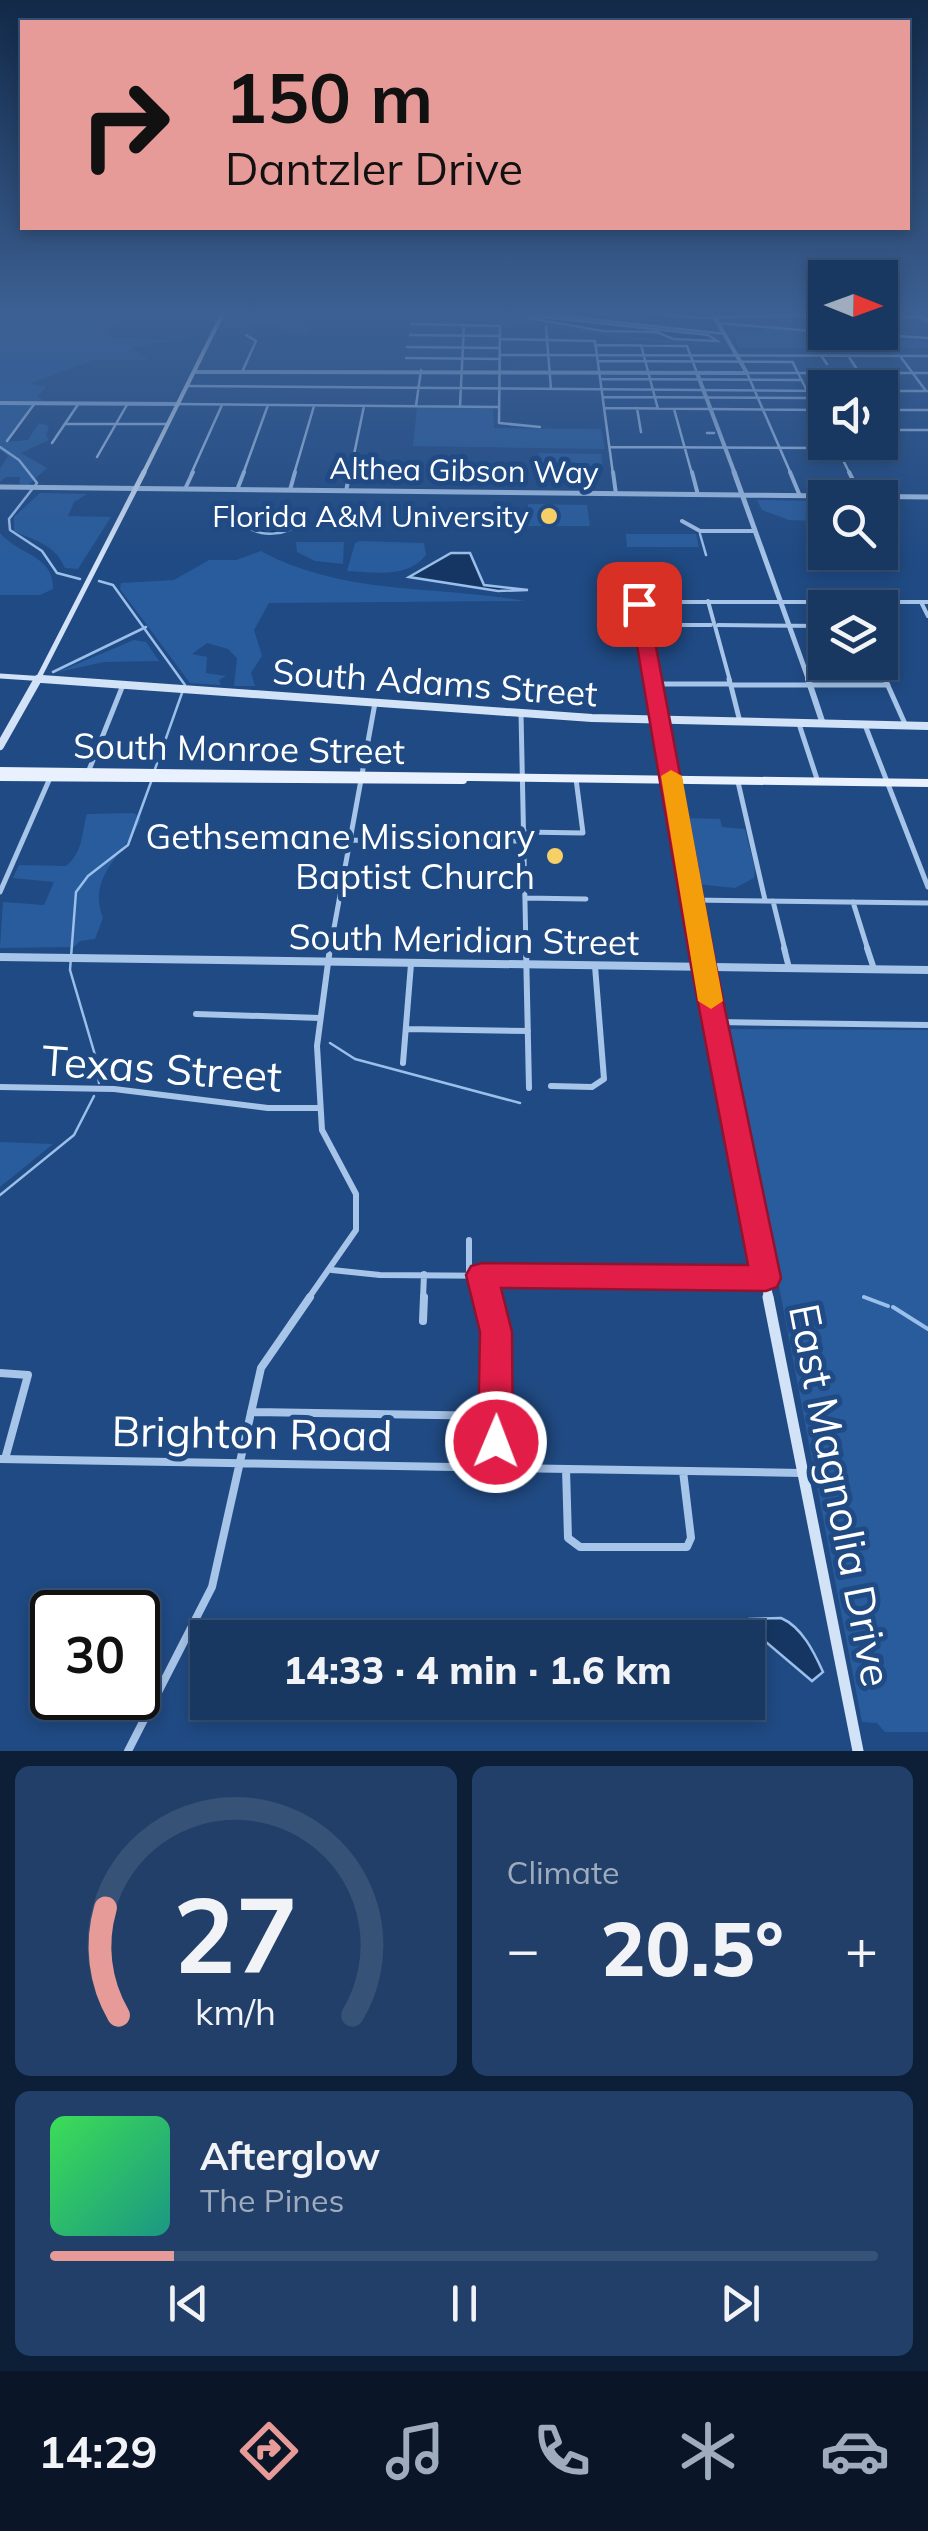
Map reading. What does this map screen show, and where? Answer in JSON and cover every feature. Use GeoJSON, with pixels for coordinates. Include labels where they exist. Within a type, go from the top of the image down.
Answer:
{"type":"FeatureCollection","features":[{"type":"Feature","properties":{"kind":"main road"},"geometry":{"type":"LineString","coordinates":[[0,746],[182,395]]}},
{"type":"Feature","properties":{"kind":"main road","name":"South Adams Street"},"geometry":{"type":"LineString","coordinates":[[0,676],[661,721],[928,726]]}},
{"type":"Feature","properties":{"kind":"main road","name":"East Magnolia Drive"},"geometry":{"type":"LineString","coordinates":[[661,721],[703,966],[858,1751]]}},
{"type":"Feature","properties":{"kind":"main road","name":"South Monroe Street"},"geometry":{"type":"LineString","coordinates":[[0,774],[50,778],[99,772],[211,776]]}},
{"type":"Feature","properties":{"kind":"main road","name":"South Monroe Street"},"geometry":{"type":"LineString","coordinates":[[0,774],[928,783]]}},
{"type":"Feature","properties":{"kind":"street"},"geometry":{"type":"LineString","coordinates":[[416,406],[417,395]]}},
{"type":"Feature","properties":{"kind":"street"},"geometry":{"type":"LineString","coordinates":[[460,406],[461,395]]}},
{"type":"Feature","properties":{"kind":"street"},"geometry":{"type":"LineString","coordinates":[[498,395],[502,425],[540,426]]}},
{"type":"Feature","properties":{"kind":"street"},"geometry":{"type":"LineString","coordinates":[[756,395],[800,496]]}},
{"type":"Feature","properties":{"kind":"street"},"geometry":{"type":"LineString","coordinates":[[616,494],[603,397],[808,398]]}},
{"type":"Feature","properties":{"kind":"street"},"geometry":{"type":"LineString","coordinates":[[654,397],[658,408]]}},
{"type":"Feature","properties":{"kind":"street"},"geometry":{"type":"LineString","coordinates":[[706,397],[823,724]]}},
{"type":"Feature","properties":{"kind":"street"},"geometry":{"type":"LineString","coordinates":[[0,403],[498,407]]}},
{"type":"Feature","properties":{"kind":"street"},"geometry":{"type":"LineString","coordinates":[[7,441],[35,403]]}},
{"type":"Feature","properties":{"kind":"street"},"geometry":{"type":"LineString","coordinates":[[52,444],[79,404]]}},
{"type":"Feature","properties":{"kind":"street"},"geometry":{"type":"LineString","coordinates":[[97,456],[128,404]]}},
{"type":"Feature","properties":{"kind":"street"},"geometry":{"type":"LineString","coordinates":[[185,489],[222,405]]}},
{"type":"Feature","properties":{"kind":"street"},"geometry":{"type":"LineString","coordinates":[[237,490],[268,405]]}},
{"type":"Feature","properties":{"kind":"street"},"geometry":{"type":"LineString","coordinates":[[290,490],[314,406]]}},
{"type":"Feature","properties":{"kind":"street"},"geometry":{"type":"LineString","coordinates":[[346,491],[364,406]]}},
{"type":"Feature","properties":{"kind":"street"},"geometry":{"type":"LineString","coordinates":[[604,408],[808,410]]}},
{"type":"Feature","properties":{"kind":"street"},"geometry":{"type":"LineString","coordinates":[[637,408],[642,432]]}},
{"type":"Feature","properties":{"kind":"street"},"geometry":{"type":"LineString","coordinates":[[674,409],[698,495]]}},
{"type":"Feature","properties":{"kind":"street"},"geometry":{"type":"LineString","coordinates":[[898,409],[928,410]]}},
{"type":"Feature","properties":{"kind":"street"},"geometry":{"type":"LineString","coordinates":[[65,424],[168,424]]}},
{"type":"Feature","properties":{"kind":"street"},"geometry":{"type":"LineString","coordinates":[[898,430],[928,430]]}},
{"type":"Feature","properties":{"kind":"street"},"geometry":{"type":"LineString","coordinates":[[609,447],[808,446]]}},
{"type":"Feature","properties":{"kind":"street","name":"Althea Gibson Way"},"geometry":{"type":"LineString","coordinates":[[0,486],[808,496]]}},
{"type":"Feature","properties":{"kind":"street","name":"Althea Gibson Way"},"geometry":{"type":"LineString","coordinates":[[898,497],[928,497]]}},
{"type":"Feature","properties":{"kind":"street"},"geometry":{"type":"LineString","coordinates":[[682,520],[700,531],[755,531]]}},
{"type":"Feature","properties":{"kind":"street"},"geometry":{"type":"LineString","coordinates":[[708,600],[740,722]]}},
{"type":"Feature","properties":{"kind":"street"},"geometry":{"type":"LineString","coordinates":[[661,721],[641,601],[808,603]]}},
{"type":"Feature","properties":{"kind":"street"},"geometry":{"type":"LineString","coordinates":[[898,603],[924,602],[928,616]]}},
{"type":"Feature","properties":{"kind":"street"},"geometry":{"type":"LineString","coordinates":[[642,625],[808,626]]}},
{"type":"Feature","properties":{"kind":"street"},"geometry":{"type":"LineString","coordinates":[[886,680],[906,726]]}},
{"type":"Feature","properties":{"kind":"street"},"geometry":{"type":"LineString","coordinates":[[654,684],[888,686]]}},
{"type":"Feature","properties":{"kind":"street"},"geometry":{"type":"LineString","coordinates":[[88,775],[123,685]]}},
{"type":"Feature","properties":{"kind":"street"},"geometry":{"type":"LineString","coordinates":[[128,1751],[206,1605],[257,1380],[267,1356],[332,1270],[356,1230],[356,1194],[326,1141],[320,1108],[320,1018],[375,703]]}},
{"type":"Feature","properties":{"kind":"street"},"geometry":{"type":"LineString","coordinates":[[522,713],[529,1088]]}},
{"type":"Feature","properties":{"kind":"street"},"geometry":{"type":"LineString","coordinates":[[799,724],[818,782]]}},
{"type":"Feature","properties":{"kind":"street"},"geometry":{"type":"LineString","coordinates":[[866,725],[928,887]]}},
{"type":"Feature","properties":{"kind":"street"},"geometry":{"type":"LineString","coordinates":[[0,892],[50,778]]}},
{"type":"Feature","properties":{"kind":"street"},"geometry":{"type":"LineString","coordinates":[[351,840],[583,833],[576,780]]}},
{"type":"Feature","properties":{"kind":"street"},"geometry":{"type":"LineString","coordinates":[[738,782],[789,968]]}},
{"type":"Feature","properties":{"kind":"street"},"geometry":{"type":"LineString","coordinates":[[525,898],[586,899]]}},
{"type":"Feature","properties":{"kind":"street"},"geometry":{"type":"LineString","coordinates":[[692,900],[928,902]]}},
{"type":"Feature","properties":{"kind":"street"},"geometry":{"type":"LineString","coordinates":[[853,902],[874,969]]}},
{"type":"Feature","properties":{"kind":"street","name":"South Meridian Street"},"geometry":{"type":"LineString","coordinates":[[0,957],[928,970]]}},
{"type":"Feature","properties":{"kind":"street"},"geometry":{"type":"LineString","coordinates":[[403,1063],[411,964]]}},
{"type":"Feature","properties":{"kind":"street"},"geometry":{"type":"LineString","coordinates":[[551,1086],[592,1086],[604,1079],[594,966]]}},
{"type":"Feature","properties":{"kind":"street"},"geometry":{"type":"LineString","coordinates":[[196,1014],[320,1018]]}},
{"type":"Feature","properties":{"kind":"street"},"geometry":{"type":"LineString","coordinates":[[715,1022],[928,1025]]}},
{"type":"Feature","properties":{"kind":"street"},"geometry":{"type":"LineString","coordinates":[[406,1028],[528,1030]]}},
{"type":"Feature","properties":{"kind":"street","name":"Texas Street"},"geometry":{"type":"LineString","coordinates":[[0,1087],[114,1089],[268,1108],[320,1108]]}},
{"type":"Feature","properties":{"kind":"street"},"geometry":{"type":"LineString","coordinates":[[469,1275],[470,1240]]}},
{"type":"Feature","properties":{"kind":"street"},"geometry":{"type":"LineString","coordinates":[[332,1270],[344,1274],[766,1278]]}},
{"type":"Feature","properties":{"kind":"street"},"geometry":{"type":"LineString","coordinates":[[422,1321],[424,1274]]}},
{"type":"Feature","properties":{"kind":"street"},"geometry":{"type":"LineString","coordinates":[[482,1275],[496,1332],[495,1468]]}},
{"type":"Feature","properties":{"kind":"street"},"geometry":{"type":"LineString","coordinates":[[0,1373],[26,1374],[27,1382],[3,1459]]}},
{"type":"Feature","properties":{"kind":"street"},"geometry":{"type":"LineString","coordinates":[[251,1412],[496,1416]]}},
{"type":"Feature","properties":{"kind":"street","name":"Brighton Road"},"geometry":{"type":"LineString","coordinates":[[3,1459],[804,1473]]}},
{"type":"Feature","properties":{"kind":"street"},"geometry":{"type":"LineString","coordinates":[[566,1469],[568,1538],[576,1546],[687,1547],[691,1538],[683,1471]]}},
{"type":"Feature","properties":{"kind":"shaded area"},"geometry":{"type":"Polygon","coordinates":[[[0,395],[39,395],[43,401],[0,401],[0,395]]]}},
{"type":"Feature","properties":{"kind":"shaded area"},"geometry":{"type":"Polygon","coordinates":[[[0,404],[32,405],[6,442],[28,440],[39,423],[49,426],[49,440],[21,453],[47,468],[28,485],[19,484],[20,477],[6,477],[0,482],[0,469],[8,456],[0,450],[0,404]]]}},
{"type":"Feature","properties":{"kind":"shaded area"},"geometry":{"type":"Polygon","coordinates":[[[417,407],[493,408],[494,428],[601,429],[605,449],[413,446],[417,407]]]}},
{"type":"Feature","properties":{"kind":"shaded area"},"geometry":{"type":"Polygon","coordinates":[[[539,453],[601,454],[603,469],[587,476],[544,476],[539,453]]]}},
{"type":"Feature","properties":{"kind":"shaded area"},"geometry":{"type":"Polygon","coordinates":[[[40,493],[87,494],[74,502],[68,516],[111,517],[78,569],[65,568],[49,548],[14,531],[14,517],[40,493]]]}},
{"type":"Feature","properties":{"kind":"shaded area"},"geometry":{"type":"Polygon","coordinates":[[[757,500],[808,501],[808,521],[789,520],[762,510],[757,500]]]}},
{"type":"Feature","properties":{"kind":"shaded area"},"geometry":{"type":"Polygon","coordinates":[[[528,504],[587,505],[590,526],[528,526],[528,504]]]}},
{"type":"Feature","properties":{"kind":"shaded area"},"geometry":{"type":"Polygon","coordinates":[[[276,509],[294,511],[303,521],[273,534],[257,532],[243,523],[249,515],[276,509]]]}},
{"type":"Feature","properties":{"kind":"shaded area"},"geometry":{"type":"Polygon","coordinates":[[[0,533],[42,562],[52,578],[53,589],[40,595],[0,595],[0,533]]]}},
{"type":"Feature","properties":{"kind":"shaded area"},"geometry":{"type":"Polygon","coordinates":[[[626,534],[696,534],[699,547],[627,547],[626,534]]]}},
{"type":"Feature","properties":{"kind":"shaded area"},"geometry":{"type":"Polygon","coordinates":[[[296,542],[344,542],[343,564],[315,561],[297,552],[296,542]]]}},
{"type":"Feature","properties":{"kind":"shaded area"},"geometry":{"type":"Polygon","coordinates":[[[355,543],[424,543],[426,555],[400,571],[347,571],[355,543]]]}},
{"type":"Feature","properties":{"kind":"shaded area"},"geometry":{"type":"Polygon","coordinates":[[[261,551],[324,576],[525,601],[269,603],[254,630],[262,656],[251,673],[255,686],[234,686],[237,658],[228,649],[207,643],[192,654],[207,657],[206,673],[226,676],[219,680],[221,685],[190,683],[120,589],[121,583],[174,580],[209,560],[236,560],[261,551]]]}},
{"type":"Feature","properties":{"kind":"shaded area"},"geometry":{"type":"Polygon","coordinates":[[[451,553],[470,553],[484,585],[528,590],[498,591],[409,577],[451,553]]]}},
{"type":"Feature","properties":{"kind":"shaded area"},"geometry":{"type":"Polygon","coordinates":[[[134,640],[146,642],[159,661],[104,662],[58,672],[134,640]]]}},
{"type":"Feature","properties":{"kind":"shaded area"},"geometry":{"type":"Polygon","coordinates":[[[134,813],[141,819],[100,889],[103,918],[95,939],[80,941],[74,947],[0,948],[3,902],[44,905],[54,882],[13,878],[19,865],[66,866],[79,848],[87,814],[134,813]]]}},
{"type":"Feature","properties":{"kind":"shaded area"},"geometry":{"type":"Polygon","coordinates":[[[682,818],[720,819],[722,827],[745,829],[754,878],[735,888],[696,884],[682,818]]]}},
{"type":"Feature","properties":{"kind":"shaded area"},"geometry":{"type":"Polygon","coordinates":[[[730,1029],[928,1030],[928,1732],[885,1732],[877,1723],[862,1722],[730,1029]]]}},
{"type":"Feature","properties":{"kind":"shaded area"},"geometry":{"type":"Polygon","coordinates":[[[0,1142],[53,1144],[0,1187],[0,1142]]]}},
{"type":"Feature","properties":{"kind":"shaded area"},"geometry":{"type":"Polygon","coordinates":[[[781,1618],[788,1622],[801,1634],[823,1672],[812,1681],[765,1641],[765,1620],[749,1619],[781,1618]]]}},
{"type":"Feature","properties":{"kind":"waterway"},"geometry":{"type":"LineString","coordinates":[[707,433],[714,433]]}},
{"type":"Feature","properties":{"kind":"waterway"},"geometry":{"type":"LineString","coordinates":[[0,447],[19,460],[37,483],[9,519],[10,530],[42,551],[57,573],[80,579]]}},
{"type":"Feature","properties":{"kind":"waterway"},"geometry":{"type":"LineString","coordinates":[[700,534],[706,555]]}},
{"type":"Feature","properties":{"kind":"waterway"},"geometry":{"type":"LineString","coordinates":[[99,581],[113,585],[144,628]]}},
{"type":"Feature","properties":{"kind":"waterway"},"geometry":{"type":"LineString","coordinates":[[53,672],[144,628]]}},
{"type":"Feature","properties":{"kind":"waterway"},"geometry":{"type":"LineString","coordinates":[[144,628],[185,685]]}},
{"type":"Feature","properties":{"kind":"waterway"},"geometry":{"type":"LineString","coordinates":[[155,769],[182,693]]}},
{"type":"Feature","properties":{"kind":"waterway"},"geometry":{"type":"LineString","coordinates":[[99,1083],[95,1055],[70,970],[76,892],[88,876],[128,845],[151,782]]}},
{"type":"Feature","properties":{"kind":"waterway"},"geometry":{"type":"LineString","coordinates":[[330,1043],[355,1059],[520,1103]]}},
{"type":"Feature","properties":{"kind":"waterway"},"geometry":{"type":"LineString","coordinates":[[0,1195],[74,1135],[94,1096]]}},
{"type":"Feature","properties":{"kind":"waterway"},"geometry":{"type":"LineString","coordinates":[[870,1299],[864,1297],[888,1306]]}},
{"type":"Feature","properties":{"kind":"waterway"},"geometry":{"type":"LineString","coordinates":[[893,1307],[928,1329]]}},
{"type":"Feature","properties":{"kind":"slow traffic"},"geometry":{"type":"LineString","coordinates":[[671,776],[711,1001]]}},
{"type":"Feature","properties":{"kind":"place","name":"Florida A&M University"},"geometry":{"type":"Point","coordinates":[549,516]}},
{"type":"Feature","properties":{"kind":"place","name":"Gethsemane Missionary Baptist Church"},"geometry":{"type":"Point","coordinates":[555,856]}},
{"type":"Feature","properties":{"kind":"route"},"geometry":{"type":"LineString","coordinates":[[496,1442],[496,1332],[482,1275],[766,1278],[703,966],[639,604]]}}]}
